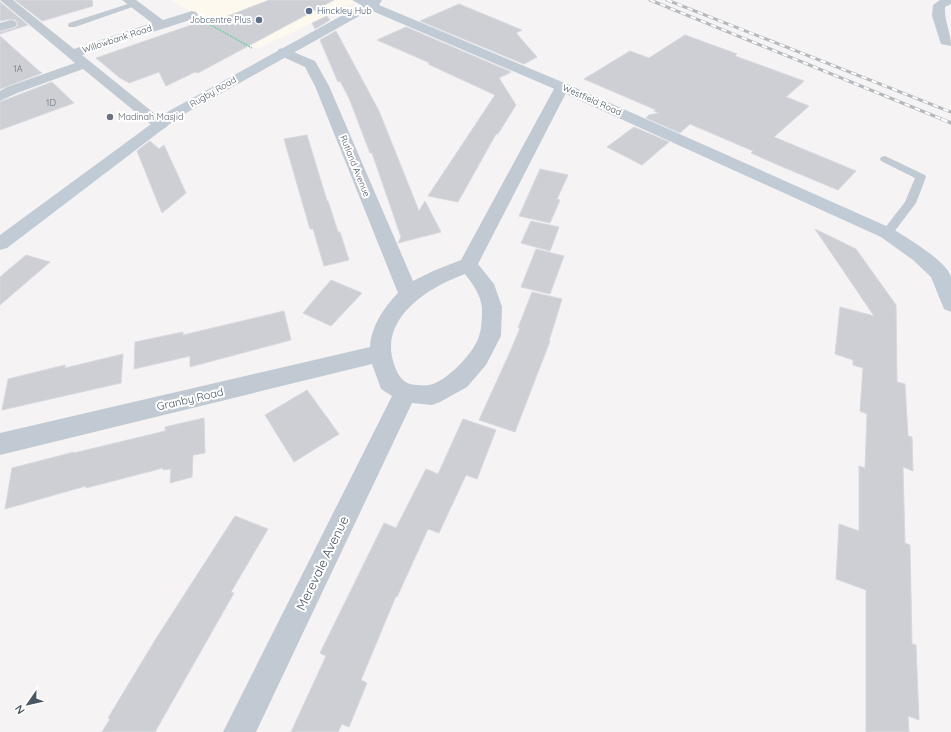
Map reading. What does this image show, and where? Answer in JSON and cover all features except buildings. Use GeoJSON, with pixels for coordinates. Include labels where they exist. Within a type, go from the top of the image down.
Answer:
{"type":"FeatureCollection","features":[{"type":"Feature","properties":{"kind":"street","name":"Willowbank Road"},"geometry":{"type":"LineString","coordinates":[[6,0],[160,125]]}},
{"type":"Feature","properties":{"kind":"street"},"geometry":{"type":"LineString","coordinates":[[949,0],[939,5],[938,16],[946,41],[951,42]]}},
{"type":"Feature","properties":{"kind":"street","name":"Willowbank Road"},"geometry":{"type":"LineString","coordinates":[[131,2],[162,24]]}},
{"type":"Feature","properties":{"kind":"street","name":"Rugby Road"},"geometry":{"type":"LineString","coordinates":[[0,244],[160,125],[204,96],[278,55],[368,2]]}},
{"type":"Feature","properties":{"kind":"street","name":"Westfield Road"},"geometry":{"type":"LineString","coordinates":[[368,2],[562,87],[887,233],[920,255],[946,275]]}},
{"type":"Feature","properties":{"kind":"street","name":"Willowbank Road"},"geometry":{"type":"LineString","coordinates":[[72,54],[192,15]]}},
{"type":"Feature","properties":{"kind":"street","name":"Rutland Avenue"},"geometry":{"type":"LineString","coordinates":[[278,55],[310,64],[322,86],[409,295]]}},
{"type":"Feature","properties":{"kind":"street"},"geometry":{"type":"LineString","coordinates":[[0,97],[12,90],[85,64]]}},
{"type":"Feature","properties":{"kind":"street"},"geometry":{"type":"LineString","coordinates":[[468,265],[484,284],[492,307],[490,336],[478,359],[459,380],[432,395],[405,394],[388,382],[380,353],[382,333],[392,313],[409,295],[430,280],[468,265],[562,87]]}},
{"type":"Feature","properties":{"kind":"street"},"geometry":{"type":"LineString","coordinates":[[946,275],[951,304]]}},
{"type":"Feature","properties":{"kind":"street","name":"Granby Road"},"geometry":{"type":"LineString","coordinates":[[0,444],[380,353]]}},
{"type":"Feature","properties":{"kind":"street","name":"Merevale Avenue"},"geometry":{"type":"LineString","coordinates":[[239,732],[405,394]]}},
{"type":"Feature","properties":{"kind":"lane"},"geometry":{"type":"LineString","coordinates":[[72,25],[131,2]]}},
{"type":"Feature","properties":{"kind":"lane"},"geometry":{"type":"LineString","coordinates":[[885,159],[921,177],[910,203],[887,233]]}},
{"type":"Feature","properties":{"kind":"path"},"geometry":{"type":"LineString","coordinates":[[192,15],[278,55]]}},
{"type":"Feature","properties":{"kind":"shaded area"},"geometry":{"type":"Polygon","coordinates":[[[171,0],[359,0],[257,49],[171,0]]]}},
{"type":"Feature","properties":{"kind":"railway"},"geometry":{"type":"LineString","coordinates":[[650,0],[944,120]]}},
{"type":"Feature","properties":{"kind":"railway"},"geometry":{"type":"LineString","coordinates":[[667,0],[951,112]]}},
{"type":"Feature","properties":{"kind":"railway"},"geometry":{"type":"LineString","coordinates":[[941,119],[951,123]]}},
{"type":"Feature","properties":{"kind":"place","name":"Hinckley Hub"},"geometry":{"type":"Point","coordinates":[309,11]}},
{"type":"Feature","properties":{"kind":"place","name":"Jobcentre Plus"},"geometry":{"type":"Point","coordinates":[259,20]}},
{"type":"Feature","properties":{"kind":"place","name":"Madinah Masjid"},"geometry":{"type":"Point","coordinates":[110,117]}}]}
